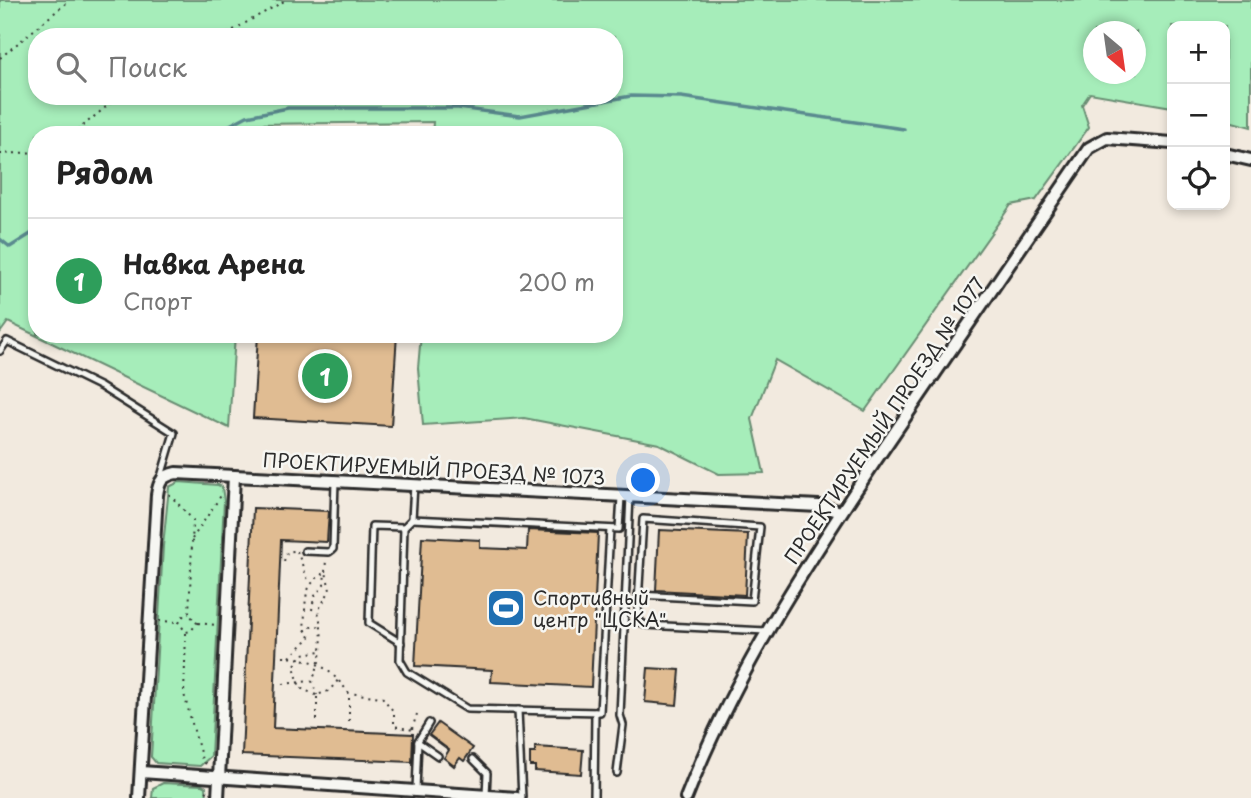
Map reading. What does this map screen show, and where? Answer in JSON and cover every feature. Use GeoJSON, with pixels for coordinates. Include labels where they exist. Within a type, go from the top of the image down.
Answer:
{"type":"FeatureCollection","features":[{"type":"Feature","properties":{"kind":"street","name":"ПРОЕКТИРУЕМЫЙ ПРОЕЗД № 1077"},"geometry":{"type":"LineString","coordinates":[[686,798],[706,748],[766,631],[841,512],[1089,148],[1107,138],[1167,143]]}},
{"type":"Feature","properties":{"kind":"street"},"geometry":{"type":"LineString","coordinates":[[1230,155],[1251,160]]}},
{"type":"Feature","properties":{"kind":"street","name":"ПРОЕКТИРУЕМЫЙ ПРОЕЗД № 1073"},"geometry":{"type":"LineString","coordinates":[[159,483],[165,476],[176,472],[819,506],[841,512]]}},
{"type":"Feature","properties":{"kind":"street"},"geometry":{"type":"LineString","coordinates":[[218,798],[234,476]]}},
{"type":"Feature","properties":{"kind":"street"},"geometry":{"type":"LineString","coordinates":[[139,798],[159,483]]}},
{"type":"Feature","properties":{"kind":"street"},"geometry":{"type":"LineString","coordinates":[[141,772],[520,798]]}},
{"type":"Feature","properties":{"kind":"lane"},"geometry":{"type":"LineString","coordinates":[[0,351],[7,341],[101,387],[174,433],[159,483]]}},
{"type":"Feature","properties":{"kind":"lane"},"geometry":{"type":"LineString","coordinates":[[305,551],[327,552],[334,545],[335,481]]}},
{"type":"Feature","properties":{"kind":"lane"},"geometry":{"type":"LineString","coordinates":[[414,485],[412,519],[404,527],[400,660],[407,672],[467,709],[600,712],[610,529]]}},
{"type":"Feature","properties":{"kind":"lane"},"geometry":{"type":"LineString","coordinates":[[412,519],[619,529],[626,496]]}},
{"type":"Feature","properties":{"kind":"lane"},"geometry":{"type":"LineString","coordinates":[[617,773],[623,725],[620,715],[626,496]]}},
{"type":"Feature","properties":{"kind":"lane"},"geometry":{"type":"LineString","coordinates":[[638,595],[752,601],[761,527],[643,519],[638,595],[639,621],[645,625],[766,631]]}},
{"type":"Feature","properties":{"kind":"lane"},"geometry":{"type":"LineString","coordinates":[[401,643],[369,623],[372,526],[404,527]]}},
{"type":"Feature","properties":{"kind":"lane"},"geometry":{"type":"LineString","coordinates":[[517,710],[520,798]]}},
{"type":"Feature","properties":{"kind":"lane"},"geometry":{"type":"LineString","coordinates":[[594,798],[595,712]]}},
{"type":"Feature","properties":{"kind":"lane"},"geometry":{"type":"LineString","coordinates":[[416,791],[419,739],[429,723]]}},
{"type":"Feature","properties":{"kind":"lane"},"geometry":{"type":"LineString","coordinates":[[419,739],[438,757]]}},
{"type":"Feature","properties":{"kind":"lane"},"geometry":{"type":"LineString","coordinates":[[473,759],[486,772],[486,796]]}},
{"type":"Feature","properties":{"kind":"path"},"geometry":{"type":"LineString","coordinates":[[36,28],[70,0]]}},
{"type":"Feature","properties":{"kind":"path"},"geometry":{"type":"LineString","coordinates":[[237,28],[286,0]]}},
{"type":"Feature","properties":{"kind":"path"},"geometry":{"type":"LineString","coordinates":[[0,58],[28,35]]}},
{"type":"Feature","properties":{"kind":"path"},"geometry":{"type":"LineString","coordinates":[[83,126],[108,105]]}},
{"type":"Feature","properties":{"kind":"path"},"geometry":{"type":"LineString","coordinates":[[0,154],[28,152]]}},
{"type":"Feature","properties":{"kind":"path"},"geometry":{"type":"LineString","coordinates":[[192,540],[225,490]]}},
{"type":"Feature","properties":{"kind":"path"},"geometry":{"type":"LineString","coordinates":[[166,493],[193,520],[189,614],[197,623],[220,625]]}},
{"type":"Feature","properties":{"kind":"path"},"geometry":{"type":"LineString","coordinates":[[295,551],[309,584],[303,626],[310,637],[320,639]]}},
{"type":"Feature","properties":{"kind":"path"},"geometry":{"type":"LineString","coordinates":[[284,561],[287,552],[305,551]]}},
{"type":"Feature","properties":{"kind":"path"},"geometry":{"type":"LineString","coordinates":[[312,610],[314,597],[324,585],[327,552]]}},
{"type":"Feature","properties":{"kind":"path"},"geometry":{"type":"LineString","coordinates":[[309,584],[326,572]]}},
{"type":"Feature","properties":{"kind":"path"},"geometry":{"type":"LineString","coordinates":[[317,720],[317,695],[312,681],[320,664],[322,627],[318,611],[330,590],[326,572]]}},
{"type":"Feature","properties":{"kind":"path"},"geometry":{"type":"LineString","coordinates":[[305,613],[318,611]]}},
{"type":"Feature","properties":{"kind":"path"},"geometry":{"type":"LineString","coordinates":[[179,622],[184,615],[189,614]]}},
{"type":"Feature","properties":{"kind":"path"},"geometry":{"type":"LineString","coordinates":[[155,621],[179,622]]}},
{"type":"Feature","properties":{"kind":"path"},"geometry":{"type":"LineString","coordinates":[[179,622],[186,632],[184,694],[202,760],[219,778]]}},
{"type":"Feature","properties":{"kind":"path"},"geometry":{"type":"LineString","coordinates":[[186,632],[195,628],[197,623]]}},
{"type":"Feature","properties":{"kind":"path"},"geometry":{"type":"LineString","coordinates":[[305,631],[309,627],[322,627]]}},
{"type":"Feature","properties":{"kind":"path"},"geometry":{"type":"LineString","coordinates":[[290,657],[310,637]]}},
{"type":"Feature","properties":{"kind":"path"},"geometry":{"type":"LineString","coordinates":[[283,657],[299,657],[321,651]]}},
{"type":"Feature","properties":{"kind":"path"},"geometry":{"type":"LineString","coordinates":[[299,657],[320,664],[340,679],[349,693],[349,722]]}},
{"type":"Feature","properties":{"kind":"path"},"geometry":{"type":"LineString","coordinates":[[299,657],[295,666],[298,684],[305,692],[317,695],[329,691],[340,679]]}},
{"type":"Feature","properties":{"kind":"path"},"geometry":{"type":"LineString","coordinates":[[283,684],[312,681]]}},
{"type":"Feature","properties":{"kind":"path"},"geometry":{"type":"LineString","coordinates":[[349,693],[382,696],[394,712],[394,726],[412,729]]}},
{"type":"Feature","properties":{"kind":"path"},"geometry":{"type":"LineString","coordinates":[[417,714],[412,729],[414,737],[419,739]]}},
{"type":"Feature","properties":{"kind":"path"},"geometry":{"type":"LineString","coordinates":[[202,798],[208,789]]}},
{"type":"Feature","properties":{"kind":"green space"},"geometry":{"type":"Polygon","coordinates":[[[0,0],[1251,0],[1251,127],[1230,121],[1230,21],[1167,21],[1167,106],[1090,93],[1082,105],[1089,127],[1036,200],[1011,205],[865,411],[775,360],[752,419],[764,473],[719,474],[659,444],[524,418],[423,425],[418,368],[420,343],[623,343],[623,126],[433,126],[433,122],[251,126],[28,126],[28,332],[8,322],[0,333],[0,0]]]}},
{"type":"Feature","properties":{"kind":"green space"},"geometry":{"type":"Polygon","coordinates":[[[52,343],[234,343],[229,428],[52,343]]]}},
{"type":"Feature","properties":{"kind":"green space"},"geometry":{"type":"Polygon","coordinates":[[[179,482],[218,485],[222,487],[224,501],[211,756],[200,766],[156,763],[151,757],[169,487],[179,482]]]}},
{"type":"Feature","properties":{"kind":"green space"},"geometry":{"type":"Polygon","coordinates":[[[163,783],[202,785],[206,787],[207,798],[152,798],[153,788],[163,783]]]}},
{"type":"Feature","properties":{"kind":"building"},"geometry":{"type":"Polygon","coordinates":[[[257,343],[396,343],[391,426],[253,418],[257,343]]]}},
{"type":"Feature","properties":{"kind":"building"},"geometry":{"type":"Polygon","coordinates":[[[253,508],[329,511],[327,542],[281,540],[273,728],[413,734],[412,762],[242,755],[253,508]]]}},
{"type":"Feature","properties":{"kind":"building","name":"Спортивный центр \"ЦСКА\""},"geometry":{"type":"Polygon","coordinates":[[[528,530],[598,533],[591,687],[491,682],[492,670],[415,666],[422,537],[480,540],[480,548],[527,550],[528,530]]]}},
{"type":"Feature","properties":{"kind":"building"},"geometry":{"type":"Polygon","coordinates":[[[659,530],[748,534],[745,595],[656,590],[659,530]]]}},
{"type":"Feature","properties":{"kind":"building"},"geometry":{"type":"Polygon","coordinates":[[[648,668],[680,670],[677,705],[645,702],[648,668]]]}},
{"type":"Feature","properties":{"kind":"building"},"geometry":{"type":"Polygon","coordinates":[[[438,723],[473,748],[464,761],[460,758],[454,766],[444,758],[449,750],[429,735],[438,723]]]}},
{"type":"Feature","properties":{"kind":"building"},"geometry":{"type":"Polygon","coordinates":[[[535,747],[583,750],[581,774],[535,771],[535,766],[530,766],[530,753],[535,753],[535,747]]]}},
{"type":"Feature","properties":{"kind":"waterway"},"geometry":{"type":"LineString","coordinates":[[623,97],[681,97],[904,129]]}},
{"type":"Feature","properties":{"kind":"waterway"},"geometry":{"type":"LineString","coordinates":[[228,126],[247,116],[288,108],[458,108],[520,116],[581,105]]}},
{"type":"Feature","properties":{"kind":"waterway"},"geometry":{"type":"LineString","coordinates":[[0,239],[10,247],[28,236]]}},
{"type":"Feature","properties":{"kind":"place","name":"Навка Арена"},"geometry":{"type":"Point","coordinates":[325,376]}},
{"type":"Feature","properties":{"kind":"place","name":"Спортивный центр \"ЦСКА\""},"geometry":{"type":"Point","coordinates":[506,608]}}]}
